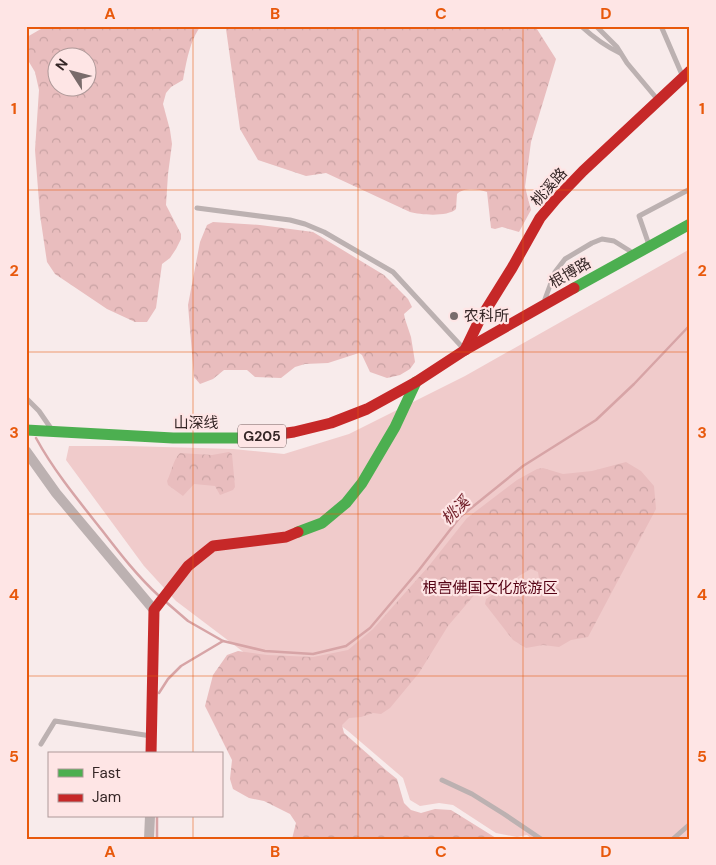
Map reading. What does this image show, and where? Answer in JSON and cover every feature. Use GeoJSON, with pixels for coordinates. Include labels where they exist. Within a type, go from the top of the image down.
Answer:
{"type":"FeatureCollection","features":[{"type":"Feature","properties":{"kind":"main road","name":"桃溪路"},"geometry":{"type":"LineString","coordinates":[[465,350],[479,321],[540,218],[583,171],[686,74]]}},
{"type":"Feature","properties":{"kind":"main road","name":"根博路"},"geometry":{"type":"LineString","coordinates":[[465,350],[690,224]]}},
{"type":"Feature","properties":{"kind":"main road","name":"山深线"},"geometry":{"type":"LineString","coordinates":[[26,430],[173,438],[251,438],[285,433],[331,423],[367,409],[416,382],[465,350]]}},
{"type":"Feature","properties":{"kind":"main road"},"geometry":{"type":"LineString","coordinates":[[151,752],[154,610],[188,566],[213,546],[286,537],[322,523],[346,503],[362,483],[395,427],[416,382]]}},
{"type":"Feature","properties":{"kind":"street"},"geometry":{"type":"LineString","coordinates":[[26,451],[56,493],[154,610]]}},
{"type":"Feature","properties":{"kind":"street"},"geometry":{"type":"LineString","coordinates":[[149,839],[150,818]]}},
{"type":"Feature","properties":{"kind":"lane"},"geometry":{"type":"LineString","coordinates":[[581,26],[601,43],[621,53]]}},
{"type":"Feature","properties":{"kind":"lane"},"geometry":{"type":"LineString","coordinates":[[596,26],[617,47],[627,63],[658,100]]}},
{"type":"Feature","properties":{"kind":"lane"},"geometry":{"type":"LineString","coordinates":[[661,26],[686,74]]}},
{"type":"Feature","properties":{"kind":"lane"},"geometry":{"type":"LineString","coordinates":[[650,246],[639,216],[690,189]]}},
{"type":"Feature","properties":{"kind":"lane"},"geometry":{"type":"LineString","coordinates":[[196,208],[290,220],[324,232],[393,272],[465,350]]}},
{"type":"Feature","properties":{"kind":"lane"},"geometry":{"type":"LineString","coordinates":[[543,306],[554,272],[565,259],[592,243],[602,239],[614,241],[635,254]]}},
{"type":"Feature","properties":{"kind":"lane"},"geometry":{"type":"LineString","coordinates":[[26,398],[39,411],[53,432]]}},
{"type":"Feature","properties":{"kind":"lane"},"geometry":{"type":"LineString","coordinates":[[41,744],[55,721],[151,736]]}},
{"type":"Feature","properties":{"kind":"lane"},"geometry":{"type":"LineString","coordinates":[[442,780],[472,794],[541,839]]}},
{"type":"Feature","properties":{"kind":"lane"},"geometry":{"type":"LineString","coordinates":[[673,839],[690,824]]}},
{"type":"Feature","properties":{"kind":"green space"},"geometry":{"type":"Polygon","coordinates":[[[46,26],[201,26],[191,45],[183,80],[171,87],[166,93],[163,104],[172,144],[166,205],[181,234],[181,239],[170,258],[162,264],[156,308],[147,322],[135,322],[107,309],[55,274],[47,262],[40,215],[35,150],[39,90],[35,72],[26,57],[27,37],[46,26]]]}},
{"type":"Feature","properties":{"kind":"green space"},"geometry":{"type":"Polygon","coordinates":[[[225,26],[535,26],[556,59],[531,142],[525,187],[531,210],[519,232],[502,227],[491,228],[487,192],[484,191],[472,189],[460,192],[457,194],[456,209],[452,212],[434,215],[421,214],[410,212],[326,173],[306,176],[258,160],[240,129],[225,26]]]}},
{"type":"Feature","properties":{"kind":"green space"},"geometry":{"type":"Polygon","coordinates":[[[213,222],[260,225],[313,232],[384,275],[408,299],[412,307],[404,314],[411,337],[415,362],[410,369],[400,375],[387,378],[370,372],[362,355],[359,353],[328,363],[305,364],[295,367],[281,378],[255,377],[247,370],[224,370],[213,379],[200,384],[194,377],[188,305],[200,242],[207,225],[213,222]]]}},
{"type":"Feature","properties":{"kind":"green space","name":"根宫佛国文化旅游区"},"geometry":{"type":"Polygon","coordinates":[[[690,249],[690,839],[532,839],[527,835],[517,837],[496,833],[453,805],[439,803],[420,806],[410,800],[403,778],[348,731],[176,601],[144,566],[66,460],[69,446],[233,449],[284,454],[349,434],[465,376],[690,249]]]}},
{"type":"Feature","properties":{"kind":"green space"},"geometry":{"type":"Polygon","coordinates":[[[229,452],[232,454],[235,487],[233,490],[220,495],[215,486],[194,484],[183,496],[168,485],[167,481],[174,462],[180,453],[212,455],[229,452]]]}},
{"type":"Feature","properties":{"kind":"green space"},"geometry":{"type":"Polygon","coordinates":[[[626,462],[641,471],[654,486],[656,509],[588,637],[571,640],[559,647],[543,645],[526,648],[513,640],[485,604],[486,599],[495,593],[517,594],[532,589],[539,578],[538,572],[531,569],[510,581],[500,580],[476,593],[448,626],[419,673],[390,708],[381,714],[373,713],[349,718],[342,725],[344,733],[397,779],[404,803],[411,810],[421,813],[435,809],[451,810],[500,839],[292,839],[296,823],[290,814],[264,801],[249,798],[233,789],[230,779],[232,760],[205,706],[213,675],[227,655],[238,651],[267,655],[313,657],[348,650],[373,629],[428,567],[467,518],[517,480],[537,469],[543,468],[563,474],[592,471],[626,462]]]}},
{"type":"Feature","properties":{"kind":"waterway","name":"桃溪"},"geometry":{"type":"LineString","coordinates":[[166,602],[188,621],[223,641],[265,651],[313,654],[346,646],[370,628],[419,570],[460,517],[523,466],[596,420],[634,384],[690,325]]}},
{"type":"Feature","properties":{"kind":"waterway"},"geometry":{"type":"LineString","coordinates":[[36,438],[75,496],[128,563],[158,595]]}},
{"type":"Feature","properties":{"kind":"waterway"},"geometry":{"type":"LineString","coordinates":[[159,693],[168,679],[181,666],[223,641]]}},
{"type":"Feature","properties":{"kind":"waterway"},"geometry":{"type":"LineString","coordinates":[[157,818],[157,839]]}},
{"type":"Feature","properties":{"kind":"traffic: fast"},"geometry":{"type":"LineString","coordinates":[[574,288],[690,224]]}},
{"type":"Feature","properties":{"kind":"traffic: fast"},"geometry":{"type":"LineString","coordinates":[[298,532],[322,523],[346,503],[362,483],[395,427],[416,382]]}},
{"type":"Feature","properties":{"kind":"traffic: fast"},"geometry":{"type":"LineString","coordinates":[[26,430],[173,438],[251,438],[266,436]]}},
{"type":"Feature","properties":{"kind":"traffic: jam"},"geometry":{"type":"LineString","coordinates":[[465,350],[479,321],[540,218],[583,171],[690,71]]}},
{"type":"Feature","properties":{"kind":"traffic: jam"},"geometry":{"type":"LineString","coordinates":[[266,436],[294,432],[331,423],[367,409],[574,288]]}},
{"type":"Feature","properties":{"kind":"traffic: jam"},"geometry":{"type":"LineString","coordinates":[[151,752],[154,610],[188,566],[213,546],[286,537],[298,532]]}},
{"type":"Feature","properties":{"kind":"place","name":"农科所"},"geometry":{"type":"Point","coordinates":[454,316]}}]}
